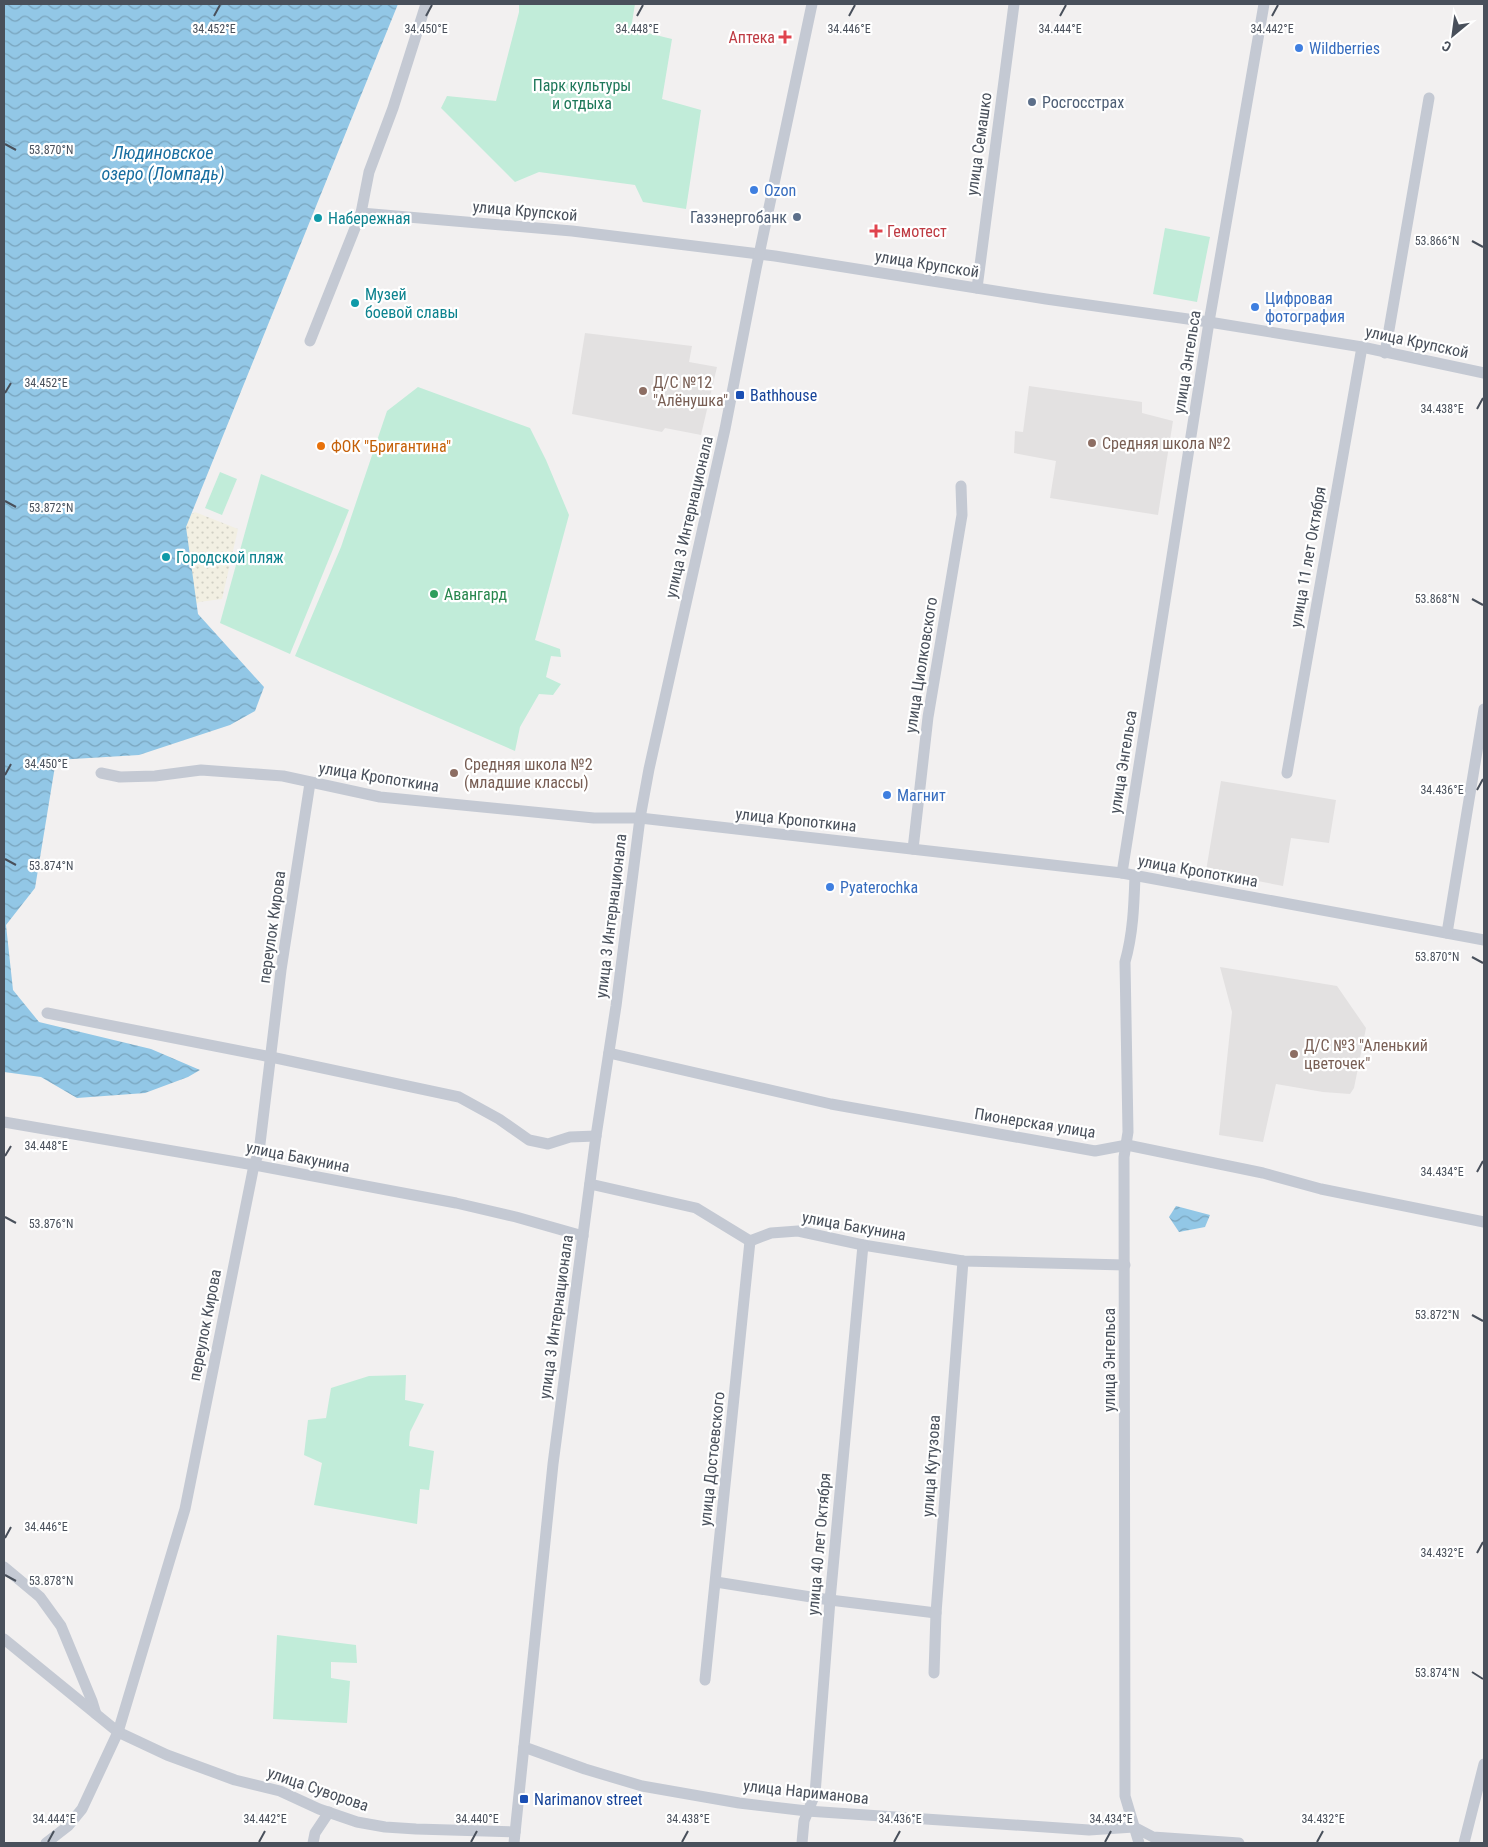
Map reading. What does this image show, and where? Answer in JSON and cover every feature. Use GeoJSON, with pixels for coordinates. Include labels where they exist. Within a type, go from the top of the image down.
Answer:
{"type":"FeatureCollection","features":[{"type":"Feature","properties":{"kind":"street"},"geometry":{"type":"LineString","coordinates":[[310,341],[361,213],[369,172],[393,108],[426,4]]}},
{"type":"Feature","properties":{"kind":"street","name":"улица 3 Интернационала"},"geometry":{"type":"LineString","coordinates":[[515,1837],[553,1464],[640,818],[649,769],[733,394],[759,254],[812,4]]}},
{"type":"Feature","properties":{"kind":"street","name":"улица Семашко"},"geometry":{"type":"LineString","coordinates":[[977,288],[1014,4]]}},
{"type":"Feature","properties":{"kind":"street","name":"улица Энгельса"},"geometry":{"type":"LineString","coordinates":[[1122,873],[1209,322],[1264,4]]}},
{"type":"Feature","properties":{"kind":"street"},"geometry":{"type":"LineString","coordinates":[[1385,353],[1429,98]]}},
{"type":"Feature","properties":{"kind":"street","name":"улица Крупской"},"geometry":{"type":"LineString","coordinates":[[361,213],[572,231],[759,254],[1209,322],[1362,348],[1484,373]]}},
{"type":"Feature","properties":{"kind":"street","name":"улица 11 лет Октября"},"geometry":{"type":"LineString","coordinates":[[1287,773],[1362,348]]}},
{"type":"Feature","properties":{"kind":"street","name":"улица Циолковского"},"geometry":{"type":"LineString","coordinates":[[913,849],[928,717],[962,515],[961,486]]}},
{"type":"Feature","properties":{"kind":"street"},"geometry":{"type":"LineString","coordinates":[[1447,933],[1484,709]]}},
{"type":"Feature","properties":{"kind":"street","name":"улица Кропоткина"},"geometry":{"type":"LineString","coordinates":[[100,773],[120,778],[202,770],[283,776],[380,797],[594,818],[640,818],[1122,873],[1484,940]]}},
{"type":"Feature","properties":{"kind":"street","name":"переулок Кирова"},"geometry":{"type":"LineString","coordinates":[[46,1843],[68,1826],[82,1809],[118,1732],[184,1509],[254,1165],[259,1152],[282,970],[310,783]]}},
{"type":"Feature","properties":{"kind":"street","name":"улица Энгельса"},"geometry":{"type":"LineString","coordinates":[[1135,876],[1130,945],[1124,962],[1128,1132],[1124,1157],[1125,1796],[1139,1843]]}},
{"type":"Feature","properties":{"kind":"street"},"geometry":{"type":"LineString","coordinates":[[47,1013],[271,1057],[459,1097],[499,1119],[529,1140],[548,1144],[570,1137],[596,1136]]}},
{"type":"Feature","properties":{"kind":"street","name":"Пионерская улица"},"geometry":{"type":"LineString","coordinates":[[609,1053],[831,1104],[1095,1151],[1127,1145],[1263,1174],[1321,1189],[1484,1222]]}},
{"type":"Feature","properties":{"kind":"street","name":"улица Бакунина"},"geometry":{"type":"LineString","coordinates":[[4,1122],[254,1165],[456,1204],[516,1217],[584,1236]]}},
{"type":"Feature","properties":{"kind":"street"},"geometry":{"type":"LineString","coordinates":[[590,1184],[696,1208],[750,1241]]}},
{"type":"Feature","properties":{"kind":"street","name":"улица Бакунина"},"geometry":{"type":"LineString","coordinates":[[750,1241],[771,1233],[798,1231],[863,1245],[963,1261],[1125,1265]]}},
{"type":"Feature","properties":{"kind":"street","name":"улица Достоевского"},"geometry":{"type":"LineString","coordinates":[[705,1680],[750,1241]]}},
{"type":"Feature","properties":{"kind":"street","name":"улица 40 лет Октября"},"geometry":{"type":"LineString","coordinates":[[802,1843],[807,1811],[815,1794],[830,1600],[863,1245]]}},
{"type":"Feature","properties":{"kind":"street","name":"улица Кутузова"},"geometry":{"type":"LineString","coordinates":[[934,1673],[936,1613],[963,1261]]}},
{"type":"Feature","properties":{"kind":"street"},"geometry":{"type":"LineString","coordinates":[[4,1567],[40,1597],[61,1626],[96,1714]]}},
{"type":"Feature","properties":{"kind":"street"},"geometry":{"type":"LineString","coordinates":[[716,1582],[830,1600],[936,1613]]}},
{"type":"Feature","properties":{"kind":"street","name":"улица Суворова"},"geometry":{"type":"LineString","coordinates":[[4,1639],[118,1732],[167,1756],[235,1780],[280,1791],[319,1809],[357,1822],[515,1837]]}},
{"type":"Feature","properties":{"kind":"street","name":"улица Нариманова"},"geometry":{"type":"LineString","coordinates":[[524,1747],[585,1769],[642,1786],[739,1802],[807,1811],[1089,1830],[1134,1827],[1153,1837],[1239,1843]]}},
{"type":"Feature","properties":{"kind":"street"},"geometry":{"type":"LineString","coordinates":[[1464,1843],[1484,1764]]}},
{"type":"Feature","properties":{"kind":"street"},"geometry":{"type":"LineString","coordinates":[[313,1843],[315,1833],[329,1812]]}},
{"type":"Feature","properties":{"kind":"shaded area","name":"Д/С №12 \"Алёнушка\""},"geometry":{"type":"Polygon","coordinates":[[[585,333],[692,346],[689,362],[717,367],[701,435],[665,428],[662,432],[572,414],[585,333]]]}},
{"type":"Feature","properties":{"kind":"shaded area","name":"Средняя школа №2"},"geometry":{"type":"Polygon","coordinates":[[[1029,386],[1142,402],[1142,413],[1173,421],[1158,515],[1050,498],[1056,461],[1014,453],[1015,431],[1023,432],[1029,386]]]}},
{"type":"Feature","properties":{"kind":"shaded area"},"geometry":{"type":"Polygon","coordinates":[[[1221,781],[1336,800],[1329,843],[1291,838],[1283,886],[1206,871],[1221,781]]]}},
{"type":"Feature","properties":{"kind":"shaded area","name":"Д/С №3 \"Аленький цветочек\""},"geometry":{"type":"Polygon","coordinates":[[[1220,967],[1337,986],[1366,1028],[1354,1088],[1350,1094],[1323,1092],[1276,1084],[1263,1142],[1219,1135],[1232,1012],[1220,967]]]}},
{"type":"Feature","properties":{"kind":"green space","name":"Парк культуры и отдыха"},"geometry":{"type":"Polygon","coordinates":[[[519,4],[635,4],[631,29],[672,39],[662,99],[701,110],[686,209],[643,202],[635,185],[539,172],[515,182],[441,108],[447,96],[496,101],[519,12],[519,4]]]}},
{"type":"Feature","properties":{"kind":"green space"},"geometry":{"type":"Polygon","coordinates":[[[1165,228],[1210,237],[1197,302],[1153,294],[1165,228]]]}},
{"type":"Feature","properties":{"kind":"green space","name":"Авангард"},"geometry":{"type":"Polygon","coordinates":[[[418,387],[530,428],[546,460],[569,515],[535,640],[560,649],[561,657],[551,656],[546,677],[561,684],[553,695],[539,694],[520,727],[515,751],[295,656],[341,547],[387,411],[418,387]]]}},
{"type":"Feature","properties":{"kind":"green space"},"geometry":{"type":"Polygon","coordinates":[[[220,472],[237,479],[222,515],[205,508],[220,472]]]}},
{"type":"Feature","properties":{"kind":"green space"},"geometry":{"type":"Polygon","coordinates":[[[261,474],[349,510],[290,654],[220,623],[261,474]]]}},
{"type":"Feature","properties":{"kind":"green space"},"geometry":{"type":"Polygon","coordinates":[[[406,1375],[405,1400],[424,1404],[410,1432],[409,1446],[434,1451],[429,1490],[420,1489],[417,1524],[314,1505],[322,1463],[304,1455],[308,1420],[326,1418],[331,1388],[369,1376],[406,1375]]]}},
{"type":"Feature","properties":{"kind":"green space"},"geometry":{"type":"Polygon","coordinates":[[[277,1635],[356,1645],[357,1663],[331,1662],[331,1678],[350,1681],[347,1723],[273,1719],[277,1635]]]}},
{"type":"Feature","properties":{"kind":"sand"},"geometry":{"type":"Polygon","coordinates":[[[195,512],[238,529],[222,599],[199,602],[186,612],[171,527],[195,512]]]}},
{"type":"Feature","properties":{"kind":"water","name":"Людиновское озеро (Ломпадь)"},"geometry":{"type":"Polygon","coordinates":[[[4,4],[398,4],[186,527],[198,614],[264,687],[255,711],[230,725],[139,755],[56,760],[35,888],[6,925],[13,990],[39,1022],[151,1049],[200,1070],[188,1077],[145,1093],[77,1098],[41,1077],[4,1072],[4,4]]]}},
{"type":"Feature","properties":{"kind":"water"},"geometry":{"type":"Polygon","coordinates":[[[1176,1206],[1210,1215],[1205,1227],[1179,1232],[1169,1217],[1176,1206]]]}},
{"type":"Feature","properties":{"kind":"place","name":"Аптека"},"geometry":{"type":"Point","coordinates":[785,37]}},
{"type":"Feature","properties":{"kind":"place","name":"Wildberries"},"geometry":{"type":"Point","coordinates":[1299,48]}},
{"type":"Feature","properties":{"kind":"place","name":"Росгосстрах"},"geometry":{"type":"Point","coordinates":[1032,102]}},
{"type":"Feature","properties":{"kind":"place","name":"Ozon"},"geometry":{"type":"Point","coordinates":[754,190]}},
{"type":"Feature","properties":{"kind":"place","name":"Газэнергобанк"},"geometry":{"type":"Point","coordinates":[797,217]}},
{"type":"Feature","properties":{"kind":"place","name":"Набережная"},"geometry":{"type":"Point","coordinates":[318,218]}},
{"type":"Feature","properties":{"kind":"place","name":"Гемотест"},"geometry":{"type":"Point","coordinates":[876,231]}},
{"type":"Feature","properties":{"kind":"place","name":"Музей боевой славы"},"geometry":{"type":"Point","coordinates":[355,303]}},
{"type":"Feature","properties":{"kind":"place","name":"Цифровая фотография"},"geometry":{"type":"Point","coordinates":[1255,307]}},
{"type":"Feature","properties":{"kind":"place","name":"Д/С №12 \"Алёнушка\""},"geometry":{"type":"Point","coordinates":[643,391]}},
{"type":"Feature","properties":{"kind":"place","name":"Bathhouse"},"geometry":{"type":"Point","coordinates":[740,395]}},
{"type":"Feature","properties":{"kind":"place","name":"Средняя школа №2"},"geometry":{"type":"Point","coordinates":[1092,443]}},
{"type":"Feature","properties":{"kind":"place","name":"ФОК \"Бригантина\""},"geometry":{"type":"Point","coordinates":[321,446]}},
{"type":"Feature","properties":{"kind":"place","name":"Городской пляж"},"geometry":{"type":"Point","coordinates":[166,557]}},
{"type":"Feature","properties":{"kind":"place","name":"Авангард"},"geometry":{"type":"Point","coordinates":[434,594]}},
{"type":"Feature","properties":{"kind":"place","name":"Средняя школа №2 (младшие классы)"},"geometry":{"type":"Point","coordinates":[454,773]}},
{"type":"Feature","properties":{"kind":"place","name":"Магнит"},"geometry":{"type":"Point","coordinates":[887,795]}},
{"type":"Feature","properties":{"kind":"place","name":"Pyaterochka"},"geometry":{"type":"Point","coordinates":[830,887]}},
{"type":"Feature","properties":{"kind":"place","name":"Д/С №3 \"Аленький цветочек\""},"geometry":{"type":"Point","coordinates":[1294,1054]}},
{"type":"Feature","properties":{"kind":"place","name":"Narimanov street"},"geometry":{"type":"Point","coordinates":[524,1799]}}]}
